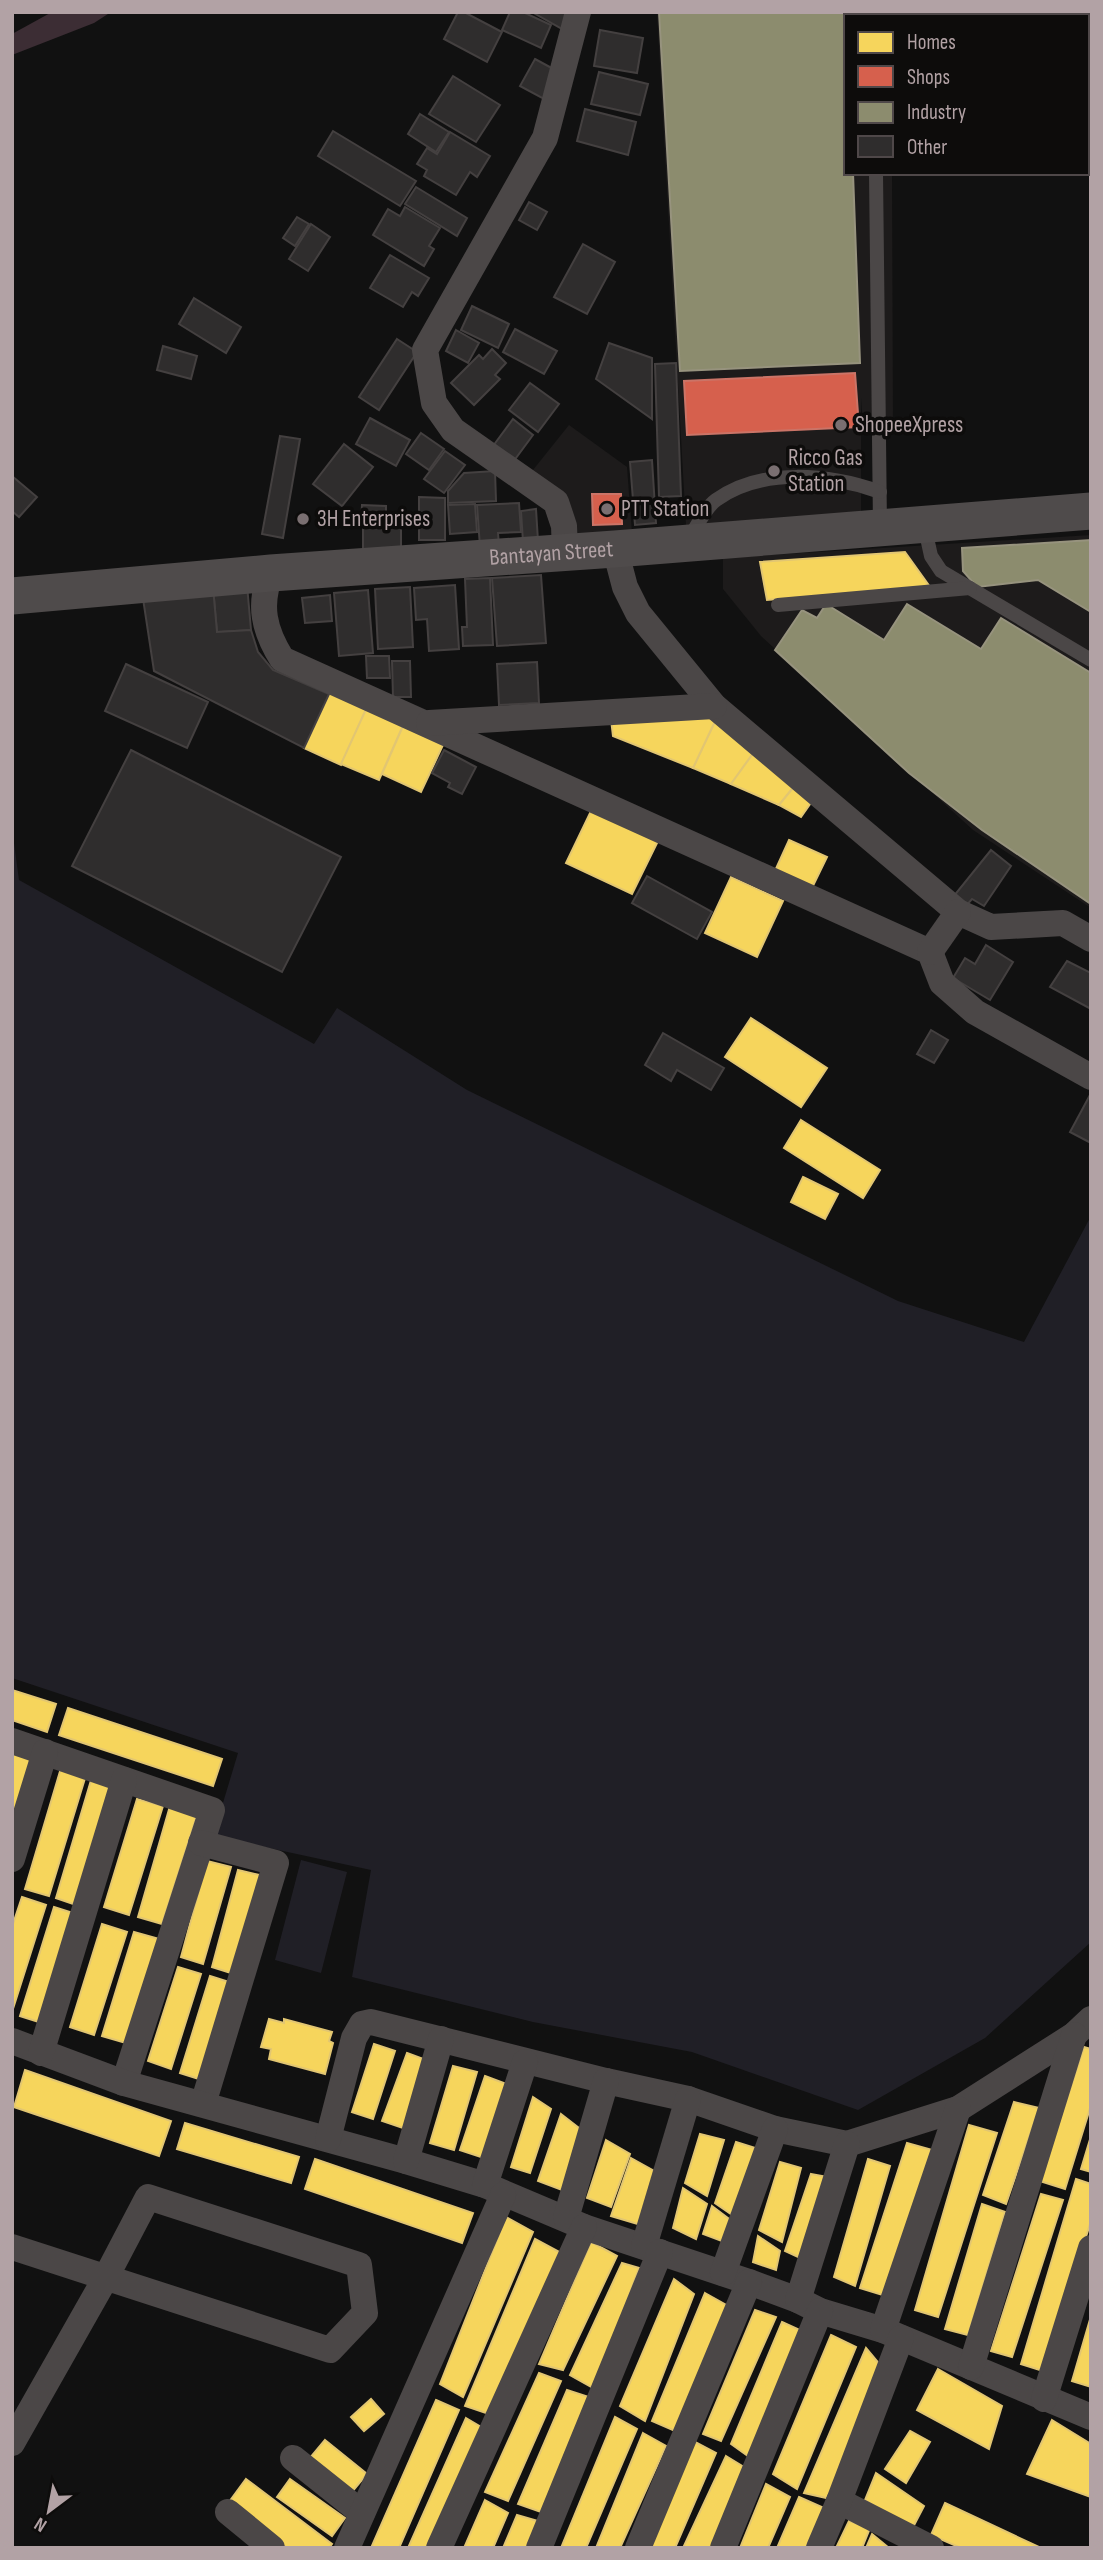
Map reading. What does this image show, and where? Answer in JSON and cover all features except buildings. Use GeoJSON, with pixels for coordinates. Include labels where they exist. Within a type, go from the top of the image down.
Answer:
{"type":"FeatureCollection","features":[{"type":"Feature","properties":{"kind":"main road","name":"Bantayan Street"},"geometry":{"type":"LineString","coordinates":[[12,596],[271,573],[686,543],[880,509],[923,523],[1091,511]]}},
{"type":"Feature","properties":{"kind":"street"},"geometry":{"type":"LineString","coordinates":[[565,552],[564,526],[556,502],[453,430],[434,404],[425,349],[545,138],[578,12]]}},
{"type":"Feature","properties":{"kind":"street"},"geometry":{"type":"LineString","coordinates":[[615,549],[625,587],[638,613],[714,706],[958,912],[991,928],[1063,923],[1091,939]]}},
{"type":"Feature","properties":{"kind":"street"},"geometry":{"type":"LineString","coordinates":[[271,573],[263,593],[268,636],[282,659],[930,952],[942,983],[975,1012],[1091,1077]]}},
{"type":"Feature","properties":{"kind":"street"},"geometry":{"type":"LineString","coordinates":[[424,723],[714,706]]}},
{"type":"Feature","properties":{"kind":"street"},"geometry":{"type":"LineString","coordinates":[[930,952],[958,912]]}},
{"type":"Feature","properties":{"kind":"street"},"geometry":{"type":"LineString","coordinates":[[12,1741],[212,1810],[124,2083]]}},
{"type":"Feature","properties":{"kind":"street"},"geometry":{"type":"LineString","coordinates":[[12,1859],[45,1752]]}},
{"type":"Feature","properties":{"kind":"street"},"geometry":{"type":"LineString","coordinates":[[41,2053],[124,1780]]}},
{"type":"Feature","properties":{"kind":"street"},"geometry":{"type":"LineString","coordinates":[[201,1843],[276,1863],[203,2104]]}},
{"type":"Feature","properties":{"kind":"street"},"geometry":{"type":"LineString","coordinates":[[328,2139],[354,2038],[362,2024],[371,2022],[525,2062],[688,2099],[775,2129],[847,2144],[958,2109],[1082,2027]]}},
{"type":"Feature","properties":{"kind":"street"},"geometry":{"type":"LineString","coordinates":[[971,2367],[1049,2110],[1082,2027]]}},
{"type":"Feature","properties":{"kind":"street"},"geometry":{"type":"LineString","coordinates":[[407,2161],[441,2039]]}},
{"type":"Feature","properties":{"kind":"street"},"geometry":{"type":"LineString","coordinates":[[12,2041],[124,2083],[407,2161],[494,2190],[575,2222],[892,2334],[1091,2417]]}},
{"type":"Feature","properties":{"kind":"street"},"geometry":{"type":"LineString","coordinates":[[347,2548],[494,2190],[525,2062]]}},
{"type":"Feature","properties":{"kind":"street"},"geometry":{"type":"LineString","coordinates":[[439,2548],[575,2222],[606,2081]]}},
{"type":"Feature","properties":{"kind":"street"},"geometry":{"type":"LineString","coordinates":[[539,2548],[652,2249],[688,2099]]}},
{"type":"Feature","properties":{"kind":"street"},"geometry":{"type":"LineString","coordinates":[[819,2548],[839,2501],[892,2334],[958,2109]]}},
{"type":"Feature","properties":{"kind":"street"},"geometry":{"type":"LineString","coordinates":[[723,2273],[775,2129]]}},
{"type":"Feature","properties":{"kind":"street"},"geometry":{"type":"LineString","coordinates":[[723,2548],[809,2305],[847,2144]]}},
{"type":"Feature","properties":{"kind":"street"},"geometry":{"type":"LineString","coordinates":[[12,2247],[105,2279],[330,2350],[365,2313],[359,2264],[148,2197],[105,2279],[12,2443]]}},
{"type":"Feature","properties":{"kind":"street"},"geometry":{"type":"LineString","coordinates":[[1044,2399],[1091,2248]]}},
{"type":"Feature","properties":{"kind":"street"},"geometry":{"type":"LineString","coordinates":[[638,2548],[749,2282]]}},
{"type":"Feature","properties":{"kind":"street"},"geometry":{"type":"LineString","coordinates":[[293,2458],[362,2513]]}},
{"type":"Feature","properties":{"kind":"street"},"geometry":{"type":"LineString","coordinates":[[839,2501],[917,2545]]}},
{"type":"Feature","properties":{"kind":"street"},"geometry":{"type":"LineString","coordinates":[[228,2512],[272,2548]]}},
{"type":"Feature","properties":{"kind":"lane"},"geometry":{"type":"LineString","coordinates":[[876,175],[880,509]]}},
{"type":"Feature","properties":{"kind":"lane"},"geometry":{"type":"LineString","coordinates":[[686,543],[714,501],[752,484],[784,478],[838,479],[880,509]]}},
{"type":"Feature","properties":{"kind":"lane"},"geometry":{"type":"LineString","coordinates":[[923,523],[931,556],[941,572],[1091,660]]}},
{"type":"Feature","properties":{"kind":"lane"},"geometry":{"type":"LineString","coordinates":[[778,605],[970,589]]}},
{"type":"Feature","properties":{"kind":"shaded area"},"geometry":{"type":"Polygon","coordinates":[[[52,12],[111,12],[94,23],[12,55],[12,34],[52,12]]]}},
{"type":"Feature","properties":{"kind":"shaded area"},"geometry":{"type":"Polygon","coordinates":[[[657,12],[892,12],[844,14],[844,175],[892,175],[893,424],[863,425],[861,398],[861,514],[686,526],[657,12]]]}},
{"type":"Feature","properties":{"kind":"shaded area"},"geometry":{"type":"Polygon","coordinates":[[[569,425],[627,467],[632,533],[574,537],[529,475],[569,425]]]}},
{"type":"Feature","properties":{"kind":"shaded area"},"geometry":{"type":"Polygon","coordinates":[[[1091,535],[1091,908],[973,830],[761,636],[723,589],[723,558],[1091,535]]]}},
{"type":"Feature","properties":{"kind":"shaded area"},"geometry":{"type":"Polygon","coordinates":[[[12,828],[19,880],[314,1044],[337,1008],[467,1090],[898,1301],[1024,1342],[1091,1216],[1091,1942],[985,2038],[858,2110],[692,2052],[533,2022],[352,1977],[371,1870],[213,1836],[238,1753],[12,1678],[12,828]]]}},
{"type":"Feature","properties":{"kind":"shaded area"},"geometry":{"type":"Polygon","coordinates":[[[301,1860],[347,1872],[321,1973],[275,1960],[301,1860]]]}},
{"type":"Feature","properties":{"kind":"place","name":"ShopeeXpress"},"geometry":{"type":"Point","coordinates":[841,425]}},
{"type":"Feature","properties":{"kind":"place","name":"Ricco Gas Station"},"geometry":{"type":"Point","coordinates":[774,471]}},
{"type":"Feature","properties":{"kind":"place","name":"PTT Station"},"geometry":{"type":"Point","coordinates":[607,509]}},
{"type":"Feature","properties":{"kind":"place","name":"3H Enterprises"},"geometry":{"type":"Point","coordinates":[303,519]}}]}
